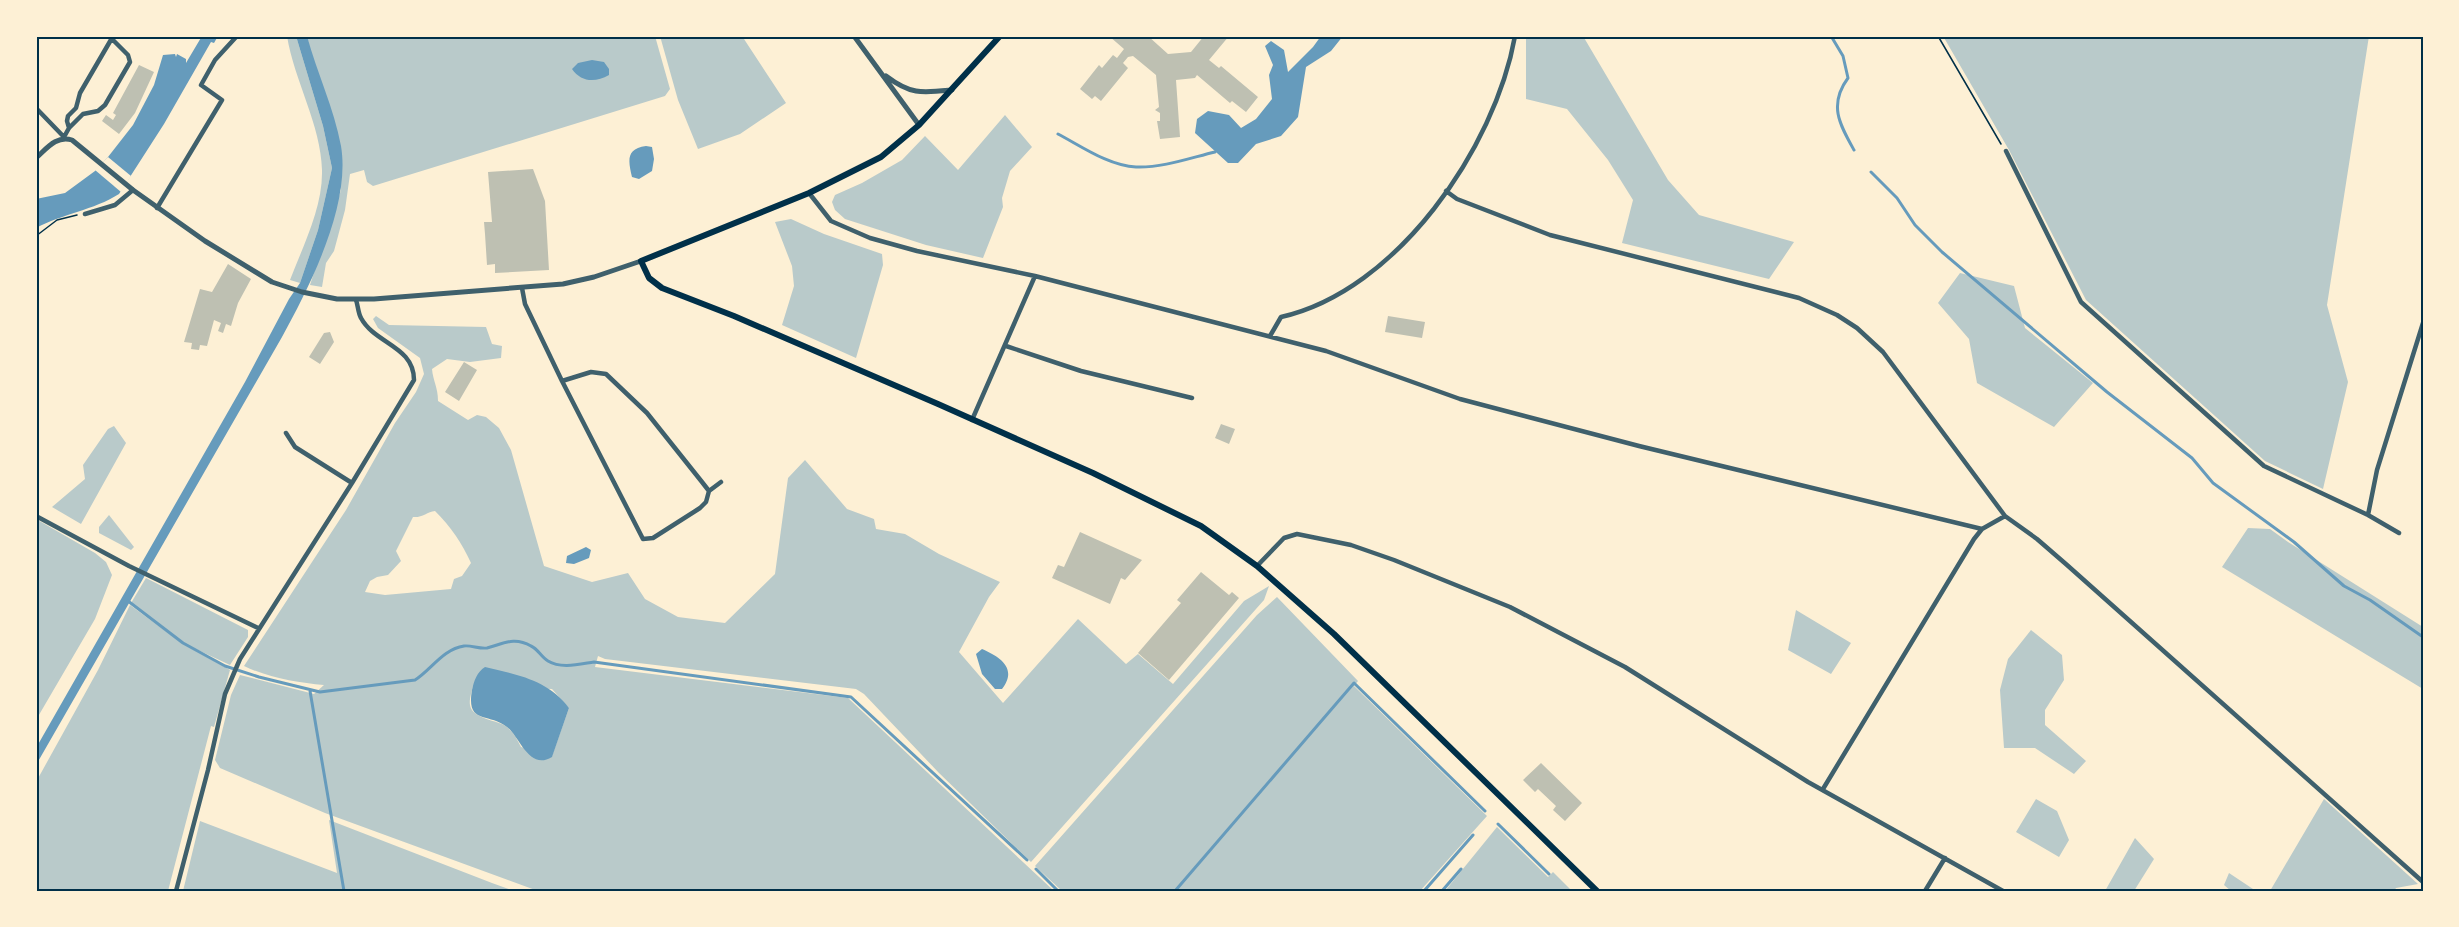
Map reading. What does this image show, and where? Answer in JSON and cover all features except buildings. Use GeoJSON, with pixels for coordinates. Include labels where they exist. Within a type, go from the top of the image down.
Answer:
{"type":"FeatureCollection","features":[{"type":"Feature","properties":{"kind":"main road"},"geometry":{"type":"LineString","coordinates":[[1000,36],[919,125],[881,157],[809,193],[641,261],[649,278],[662,288],[775,333],[1181,514],[1211,532],[1257,566],[1334,634],[1597,891]]}},
{"type":"Feature","properties":{"kind":"street"},"geometry":{"type":"LineString","coordinates":[[157,208],[222,99],[201,85],[215,60],[237,36]]}},
{"type":"Feature","properties":{"kind":"street"},"geometry":{"type":"LineString","coordinates":[[854,36],[919,125]]}},
{"type":"Feature","properties":{"kind":"street"},"geometry":{"type":"LineString","coordinates":[[1270,336],[1281,317],[1304,312],[1335,297],[1375,269],[1413,234],[1476,147],[1496,105],[1512,54],[1515,36]]}},
{"type":"Feature","properties":{"kind":"street"},"geometry":{"type":"LineString","coordinates":[[36,158],[57,139],[64,137],[69,128],[83,114],[98,111],[105,105],[130,62],[128,55],[112,37],[80,93],[76,108],[68,116],[66,121],[69,128]]}},
{"type":"Feature","properties":{"kind":"street"},"geometry":{"type":"LineString","coordinates":[[880,71],[902,88],[926,92],[952,90]]}},
{"type":"Feature","properties":{"kind":"street"},"geometry":{"type":"LineString","coordinates":[[36,108],[64,137],[72,140],[157,208],[244,266],[286,287],[318,296],[356,300],[522,288],[581,280],[641,261]]}},
{"type":"Feature","properties":{"kind":"street"},"geometry":{"type":"LineString","coordinates":[[2006,151],[2081,302],[2264,466],[2368,515],[2399,533]]}},
{"type":"Feature","properties":{"kind":"street"},"geometry":{"type":"LineString","coordinates":[[85,214],[116,205],[133,190]]}},
{"type":"Feature","properties":{"kind":"street"},"geometry":{"type":"LineString","coordinates":[[1446,191],[1457,199],[1550,235],[1799,298],[1837,315],[1857,328],[1883,352],[2005,516],[2067,565],[2423,882]]}},
{"type":"Feature","properties":{"kind":"street"},"geometry":{"type":"LineString","coordinates":[[809,193],[831,221],[870,237],[917,251],[1035,276],[1270,336],[1326,351],[1460,399],[1798,486],[1982,529]]}},
{"type":"Feature","properties":{"kind":"street"},"geometry":{"type":"LineString","coordinates":[[972,420],[1035,276]]}},
{"type":"Feature","properties":{"kind":"street"},"geometry":{"type":"LineString","coordinates":[[522,288],[525,304],[562,381],[643,539],[653,538],[700,508],[706,502],[709,491],[721,482]]}},
{"type":"Feature","properties":{"kind":"street"},"geometry":{"type":"LineString","coordinates":[[176,891],[208,770],[225,694],[240,659],[352,483],[414,380],[414,368],[407,357],[369,328],[360,317],[356,300]]}},
{"type":"Feature","properties":{"kind":"street"},"geometry":{"type":"LineString","coordinates":[[2368,515],[2377,470],[2423,323]]}},
{"type":"Feature","properties":{"kind":"street"},"geometry":{"type":"LineString","coordinates":[[1005,346],[1081,370],[1192,398]]}},
{"type":"Feature","properties":{"kind":"street"},"geometry":{"type":"LineString","coordinates":[[562,381],[591,372],[606,374],[647,413],[709,491]]}},
{"type":"Feature","properties":{"kind":"street"},"geometry":{"type":"LineString","coordinates":[[286,433],[295,447],[352,483]]}},
{"type":"Feature","properties":{"kind":"street"},"geometry":{"type":"LineString","coordinates":[[36,516],[129,566],[258,628]]}},
{"type":"Feature","properties":{"kind":"street"},"geometry":{"type":"LineString","coordinates":[[1823,789],[1974,539],[1982,529],[2005,516]]}},
{"type":"Feature","properties":{"kind":"street"},"geometry":{"type":"LineString","coordinates":[[1257,566],[1284,538],[1297,534],[1351,545],[1510,607],[1625,667],[1823,789],[2003,891]]}},
{"type":"Feature","properties":{"kind":"street"},"geometry":{"type":"LineString","coordinates":[[1925,891],[1945,858]]}},
{"type":"Feature","properties":{"kind":"path"},"geometry":{"type":"LineString","coordinates":[[1938,36],[2006,151]]}},
{"type":"Feature","properties":{"kind":"path"},"geometry":{"type":"LineString","coordinates":[[36,236],[57,220],[85,214]]}},
{"type":"Feature","properties":{"kind":"shaded area"},"geometry":{"type":"Polygon","coordinates":[[[287,36],[296,36],[323,126],[332,168],[318,230],[300,283],[290,280],[316,212],[322,170],[317,136],[290,53],[287,36]]]}},
{"type":"Feature","properties":{"kind":"shaded area"},"geometry":{"type":"Polygon","coordinates":[[[307,36],[655,36],[670,89],[665,96],[373,186],[367,182],[364,170],[350,174],[345,210],[334,251],[326,263],[322,287],[310,285],[341,190],[307,36]]]}},
{"type":"Feature","properties":{"kind":"shaded area"},"geometry":{"type":"Polygon","coordinates":[[[660,36],[742,36],[786,103],[740,134],[698,149],[678,100],[660,36]]]}},
{"type":"Feature","properties":{"kind":"shaded area"},"geometry":{"type":"Polygon","coordinates":[[[1526,36],[1583,36],[1668,180],[1699,215],[1794,242],[1769,279],[1622,243],[1633,200],[1608,160],[1567,109],[1526,99],[1526,36]]]}},
{"type":"Feature","properties":{"kind":"shaded area"},"geometry":{"type":"Polygon","coordinates":[[[1943,36],[2369,36],[2327,305],[2348,382],[2323,489],[2265,461],[2086,300],[2009,150],[1943,36]]]}},
{"type":"Feature","properties":{"kind":"shaded area"},"geometry":{"type":"Polygon","coordinates":[[[1005,115],[1032,147],[1010,171],[1002,198],[1003,207],[983,258],[926,245],[845,219],[835,210],[832,202],[835,195],[862,183],[902,160],[925,136],[958,170],[1005,115]]]}},
{"type":"Feature","properties":{"kind":"shaded area"},"geometry":{"type":"Polygon","coordinates":[[[791,219],[824,234],[882,254],[883,265],[856,358],[782,325],[794,286],[792,266],[775,222],[791,219]]]}},
{"type":"Feature","properties":{"kind":"shaded area"},"geometry":{"type":"Polygon","coordinates":[[[1960,273],[2014,286],[2025,328],[2093,383],[2054,427],[1977,383],[1969,339],[1938,303],[1960,273]]]}},
{"type":"Feature","properties":{"kind":"shaded area"},"geometry":{"type":"Polygon","coordinates":[[[376,316],[389,325],[486,327],[492,344],[502,346],[501,358],[470,362],[447,359],[432,369],[438,401],[468,420],[477,415],[486,417],[499,428],[511,450],[544,566],[592,582],[628,573],[645,599],[678,617],[725,623],[775,574],[788,478],[805,460],[847,509],[874,519],[876,529],[905,534],[939,554],[1000,582],[989,597],[959,652],[1003,703],[1078,619],[1126,664],[1138,654],[1173,684],[1244,601],[1269,586],[1264,600],[1031,862],[939,773],[864,694],[856,689],[605,659],[598,656],[595,667],[848,698],[1054,891],[538,891],[325,813],[220,768],[215,760],[231,695],[240,675],[314,694],[324,685],[284,679],[244,666],[346,510],[395,423],[416,392],[424,374],[420,358],[378,328],[373,319],[376,316]],[[435,511],[413,517],[396,551],[401,561],[388,575],[370,581],[365,592],[385,595],[451,589],[454,579],[462,576],[471,563],[456,536],[435,511]],[[473,686],[470,705],[475,713],[507,727],[521,747],[552,756],[569,708],[552,689],[473,686]]]}},
{"type":"Feature","properties":{"kind":"shaded area"},"geometry":{"type":"Polygon","coordinates":[[[114,426],[126,443],[81,524],[52,507],[85,479],[83,465],[108,429],[114,426]]]}},
{"type":"Feature","properties":{"kind":"shaded area"},"geometry":{"type":"Polygon","coordinates":[[[109,515],[134,547],[131,550],[99,533],[99,527],[109,515]]]}},
{"type":"Feature","properties":{"kind":"shaded area"},"geometry":{"type":"Polygon","coordinates":[[[36,519],[95,553],[106,562],[112,575],[95,619],[36,720],[36,519]]]}},
{"type":"Feature","properties":{"kind":"shaded area"},"geometry":{"type":"Polygon","coordinates":[[[2248,528],[2270,529],[2423,627],[2423,689],[2222,567],[2248,528]]]}},
{"type":"Feature","properties":{"kind":"shaded area"},"geometry":{"type":"Polygon","coordinates":[[[146,578],[248,630],[248,637],[230,665],[183,643],[131,603],[146,578]]]}},
{"type":"Feature","properties":{"kind":"shaded area"},"geometry":{"type":"Polygon","coordinates":[[[1277,597],[1358,681],[1354,686],[1487,816],[1420,891],[1062,891],[1035,866],[1257,615],[1277,597]]]}},
{"type":"Feature","properties":{"kind":"shaded area"},"geometry":{"type":"Polygon","coordinates":[[[130,605],[183,644],[230,670],[214,727],[211,726],[168,891],[36,891],[36,782],[98,670],[130,605]]]}},
{"type":"Feature","properties":{"kind":"shaded area"},"geometry":{"type":"Polygon","coordinates":[[[1796,610],[1851,643],[1831,674],[1788,650],[1796,610]]]}},
{"type":"Feature","properties":{"kind":"shaded area"},"geometry":{"type":"Polygon","coordinates":[[[2031,630],[2062,655],[2064,680],[2045,710],[2045,725],[2086,761],[2074,774],[2035,748],[2004,748],[2000,690],[2008,659],[2031,630]]]}},
{"type":"Feature","properties":{"kind":"shaded area"},"geometry":{"type":"Polygon","coordinates":[[[2036,799],[2057,811],[2069,840],[2059,857],[2016,832],[2036,799]]]}},
{"type":"Feature","properties":{"kind":"shaded area"},"geometry":{"type":"Polygon","coordinates":[[[2324,799],[2418,884],[2396,888],[2394,891],[2270,891],[2324,799]]]}},
{"type":"Feature","properties":{"kind":"shaded area"},"geometry":{"type":"Polygon","coordinates":[[[329,820],[514,891],[183,891],[200,821],[337,873],[329,820]]]}},
{"type":"Feature","properties":{"kind":"shaded area"},"geometry":{"type":"Polygon","coordinates":[[[1497,827],[1548,877],[1553,872],[1572,891],[1445,891],[1497,827]]]}},
{"type":"Feature","properties":{"kind":"shaded area"},"geometry":{"type":"Polygon","coordinates":[[[2135,838],[2154,859],[2134,891],[2105,891],[2135,838]]]}},
{"type":"Feature","properties":{"kind":"shaded area"},"geometry":{"type":"Polygon","coordinates":[[[2229,873],[2256,891],[2231,891],[2224,885],[2229,873]]]}},
{"type":"Feature","properties":{"kind":"water"},"geometry":{"type":"Polygon","coordinates":[[[202,36],[218,36],[214,43],[211,42],[164,124],[119,194],[36,228],[36,199],[65,193],[95,171],[133,125],[154,85],[163,55],[175,54],[176,57],[177,54],[186,59],[186,63],[202,36]]]}},
{"type":"Feature","properties":{"kind":"water"},"geometry":{"type":"Polygon","coordinates":[[[296,36],[307,36],[341,146],[340,194],[326,244],[316,270],[282,337],[36,765],[36,748],[300,283],[318,230],[332,168],[323,126],[296,36]]]}},
{"type":"Feature","properties":{"kind":"water"},"geometry":{"type":"Polygon","coordinates":[[[1321,36],[1343,36],[1331,51],[1306,67],[1298,117],[1281,136],[1256,144],[1238,163],[1228,163],[1195,133],[1197,119],[1208,111],[1229,115],[1241,128],[1256,119],[1272,99],[1269,75],[1273,65],[1265,46],[1271,41],[1284,50],[1288,72],[1321,36]]]}},
{"type":"Feature","properties":{"kind":"water"},"geometry":{"type":"Polygon","coordinates":[[[592,60],[604,62],[609,69],[609,75],[589,80],[580,77],[572,69],[578,63],[592,60]]]}},
{"type":"Feature","properties":{"kind":"water"},"geometry":{"type":"Polygon","coordinates":[[[639,147],[652,147],[654,159],[652,171],[639,179],[632,177],[630,156],[639,147]]]}},
{"type":"Feature","properties":{"kind":"water"},"geometry":{"type":"Polygon","coordinates":[[[586,547],[591,550],[589,558],[574,564],[566,563],[567,556],[586,547]]]}},
{"type":"Feature","properties":{"kind":"water"},"geometry":{"type":"Polygon","coordinates":[[[982,649],[1005,664],[1008,675],[1002,689],[995,689],[982,674],[976,654],[982,649]]]}},
{"type":"Feature","properties":{"kind":"water"},"geometry":{"type":"Polygon","coordinates":[[[485,667],[532,680],[552,691],[569,708],[552,757],[537,760],[526,751],[507,727],[475,713],[471,701],[472,690],[476,677],[485,667]]]}},
{"type":"Feature","properties":{"kind":"pier"},"geometry":{"type":"Polygon","coordinates":[[[108,157],[131,176],[121,192],[95,170],[108,157]]]}},
{"type":"Feature","properties":{"kind":"waterway"},"geometry":{"type":"LineString","coordinates":[[1831,36],[1843,56],[1848,78],[1839,97],[1838,115],[1854,150]]}},
{"type":"Feature","properties":{"kind":"waterway"},"geometry":{"type":"LineString","coordinates":[[1058,134],[1106,159],[1126,166],[1146,167],[1166,164],[1215,152]]}},
{"type":"Feature","properties":{"kind":"waterway"},"geometry":{"type":"LineString","coordinates":[[1871,172],[1897,198],[1915,225],[1942,252],[2107,392],[2192,458],[2213,483],[2294,542],[2344,586],[2370,600],[2423,637]]}},
{"type":"Feature","properties":{"kind":"waterway"},"geometry":{"type":"LineString","coordinates":[[128,601],[183,643],[225,666],[320,692],[415,680],[443,655],[457,648],[467,646],[487,648],[514,641],[531,646],[548,661],[559,665],[594,662],[851,697],[1027,860]]}},
{"type":"Feature","properties":{"kind":"waterway"},"geometry":{"type":"LineString","coordinates":[[1175,891],[1354,683],[1485,811]]}},
{"type":"Feature","properties":{"kind":"waterway"},"geometry":{"type":"LineString","coordinates":[[310,691],[344,891]]}},
{"type":"Feature","properties":{"kind":"waterway"},"geometry":{"type":"LineString","coordinates":[[1498,824],[1549,874]]}},
{"type":"Feature","properties":{"kind":"waterway"},"geometry":{"type":"LineString","coordinates":[[1424,891],[1473,835]]}},
{"type":"Feature","properties":{"kind":"waterway"},"geometry":{"type":"LineString","coordinates":[[1036,869],[1058,891]]}},
{"type":"Feature","properties":{"kind":"waterway"},"geometry":{"type":"LineString","coordinates":[[1442,891],[1461,869]]}}]}
